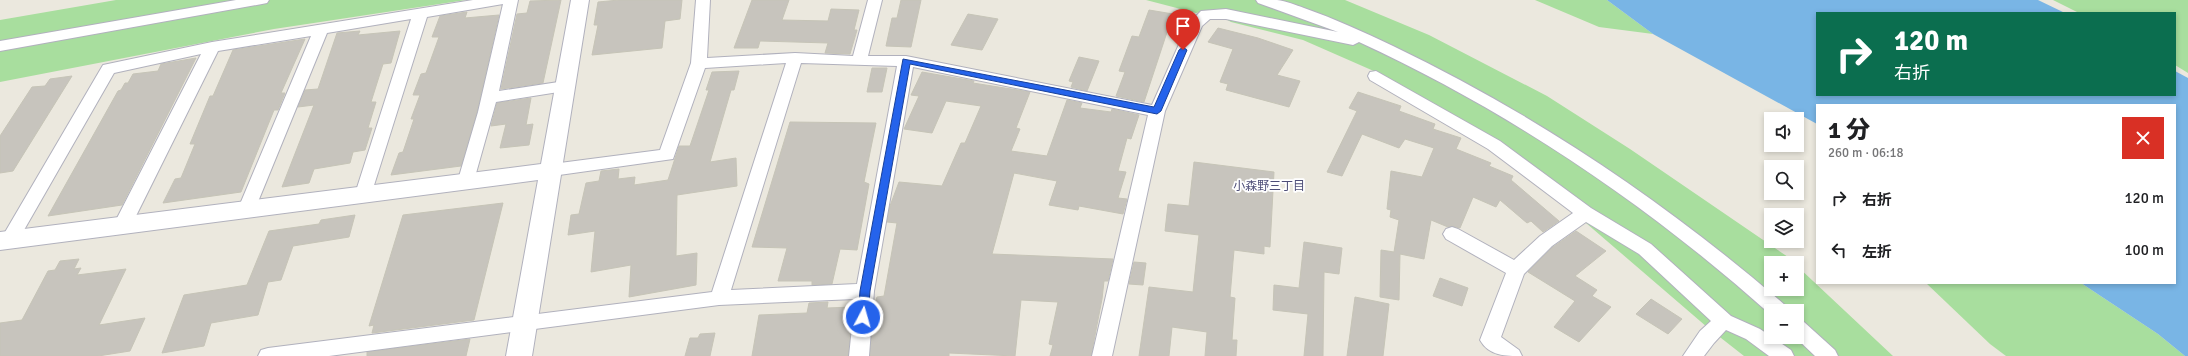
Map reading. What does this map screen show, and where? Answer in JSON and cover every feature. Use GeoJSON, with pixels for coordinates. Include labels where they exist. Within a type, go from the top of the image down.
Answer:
{"type":"FeatureCollection","features":[{"type":"Feature","properties":{"kind":"street"},"geometry":{"type":"LineString","coordinates":[[0,46],[262,0]]}},
{"type":"Feature","properties":{"kind":"street"},"geometry":{"type":"LineString","coordinates":[[5,240],[108,69],[212,47],[501,0]]}},
{"type":"Feature","properties":{"kind":"street"},"geometry":{"type":"LineString","coordinates":[[467,180],[490,98],[511,0]]}},
{"type":"Feature","properties":{"kind":"street"},"geometry":{"type":"LineString","coordinates":[[519,356],[580,0]]}},
{"type":"Feature","properties":{"kind":"street"},"geometry":{"type":"LineString","coordinates":[[5,240],[667,155],[699,63],[703,0]]}},
{"type":"Feature","properties":{"kind":"street"},"geometry":{"type":"LineString","coordinates":[[859,62],[875,0]]}},
{"type":"Feature","properties":{"kind":"street"},"geometry":{"type":"LineString","coordinates":[[1263,0],[1314,17],[1369,41],[1460,87],[1567,151],[1696,242],[1751,285],[1771,304]]}},
{"type":"Feature","properties":{"kind":"street"},"geometry":{"type":"LineString","coordinates":[[364,194],[421,12]]}},
{"type":"Feature","properties":{"kind":"street"},"geometry":{"type":"LineString","coordinates":[[1102,356],[1157,111],[1195,24],[1206,14],[1226,14],[1285,25],[1341,39],[1369,41]]}},
{"type":"Feature","properties":{"kind":"street"},"geometry":{"type":"LineString","coordinates":[[247,209],[322,28]]}},
{"type":"Feature","properties":{"kind":"street"},"geometry":{"type":"LineString","coordinates":[[123,224],[212,47]]}},
{"type":"Feature","properties":{"kind":"street"},"geometry":{"type":"LineString","coordinates":[[699,63],[795,58],[859,62],[906,61],[1157,111]]}},
{"type":"Feature","properties":{"kind":"street"},"geometry":{"type":"LineString","coordinates":[[719,298],[795,58]]}},
{"type":"Feature","properties":{"kind":"street"},"geometry":{"type":"LineString","coordinates":[[859,356],[865,291],[906,61]]}},
{"type":"Feature","properties":{"kind":"street"},"geometry":{"type":"LineString","coordinates":[[1376,76],[1494,145],[1585,213],[1645,249],[1724,321],[1753,334],[1784,356]]}},
{"type":"Feature","properties":{"kind":"street"},"geometry":{"type":"LineString","coordinates":[[490,98],[565,86]]}},
{"type":"Feature","properties":{"kind":"street"},"geometry":{"type":"LineString","coordinates":[[1512,356],[1490,340],[1516,270],[1546,241],[1585,213]]}},
{"type":"Feature","properties":{"kind":"street"},"geometry":{"type":"LineString","coordinates":[[1452,234],[1516,270]]}},
{"type":"Feature","properties":{"kind":"street"},"geometry":{"type":"LineString","coordinates":[[268,356],[355,350],[525,323],[719,298],[865,291]]}},
{"type":"Feature","properties":{"kind":"street"},"geometry":{"type":"LineString","coordinates":[[1693,356],[1707,338],[1724,321]]}},
{"type":"Feature","properties":{"kind":"street"},"geometry":{"type":"LineString","coordinates":[[1804,334],[1828,356]]}},
{"type":"Feature","properties":{"kind":"green space"},"geometry":{"type":"Polygon","coordinates":[[[116,0],[466,0],[274,29],[0,82],[0,20],[116,0]]]}},
{"type":"Feature","properties":{"kind":"green space"},"geometry":{"type":"Polygon","coordinates":[[[1146,0],[1345,0],[1429,35],[1547,96],[1630,149],[1764,241],[1764,248],[1775,248],[1787,256],[1764,256],[1764,296],[1804,296],[1804,273],[1893,356],[1744,356],[1707,327],[1586,223],[1597,212],[1498,142],[1376,72],[1303,40],[1231,22],[1210,10],[1196,13],[1146,0]]]}},
{"type":"Feature","properties":{"kind":"green space"},"geometry":{"type":"Polygon","coordinates":[[[1535,0],[1607,0],[1653,34],[1599,27],[1535,0]]]}},
{"type":"Feature","properties":{"kind":"green space"},"geometry":{"type":"Polygon","coordinates":[[[2053,0],[2188,0],[2188,73],[2176,66],[2176,12],[2077,12],[2053,0]]]}},
{"type":"Feature","properties":{"kind":"green space"},"geometry":{"type":"Polygon","coordinates":[[[1927,284],[2083,284],[2158,334],[2185,356],[2006,356],[1990,344],[1927,284]]]}},
{"type":"Feature","properties":{"kind":"water"},"geometry":{"type":"Polygon","coordinates":[[[1607,0],[2038,0],[2063,12],[1816,12],[1816,96],[2176,96],[2176,72],[2188,78],[2188,356],[2185,356],[2158,334],[2083,284],[2176,284],[2176,104],[1816,104],[1816,123],[1804,117],[1804,112],[1795,112],[1653,34],[1607,0]]]}},
{"type":"Feature","properties":{"kind":"building"},"geometry":{"type":"Polygon","coordinates":[[[561,0],[543,83],[501,89],[517,14],[527,13],[530,1],[561,0]]]}},
{"type":"Feature","properties":{"kind":"building"},"geometry":{"type":"Polygon","coordinates":[[[619,0],[682,0],[680,19],[665,21],[662,48],[592,55],[598,25],[594,25],[598,2],[619,0]]]}},
{"type":"Feature","properties":{"kind":"building"},"geometry":{"type":"Polygon","coordinates":[[[752,0],[789,0],[782,20],[828,21],[831,9],[859,10],[854,30],[857,30],[850,54],[825,53],[828,43],[760,41],[758,48],[734,48],[752,0]]]}},
{"type":"Feature","properties":{"kind":"building"},"geometry":{"type":"Polygon","coordinates":[[[901,0],[921,0],[911,47],[886,46],[892,18],[897,18],[901,0]]]}},
{"type":"Feature","properties":{"kind":"building"},"geometry":{"type":"Polygon","coordinates":[[[1149,10],[1173,14],[1144,102],[1116,96],[1125,72],[1119,71],[1132,36],[1139,37],[1149,10]]]}},
{"type":"Feature","properties":{"kind":"building"},"geometry":{"type":"Polygon","coordinates":[[[467,12],[465,18],[499,15],[477,112],[461,166],[391,175],[399,153],[403,152],[414,119],[411,119],[420,95],[413,95],[421,74],[426,73],[439,37],[432,37],[440,16],[467,12]]]}},
{"type":"Feature","properties":{"kind":"building"},"geometry":{"type":"Polygon","coordinates":[[[968,14],[998,19],[982,50],[951,45],[968,14]]]}},
{"type":"Feature","properties":{"kind":"building"},"geometry":{"type":"Polygon","coordinates":[[[1218,28],[1258,38],[1293,50],[1277,75],[1300,81],[1289,107],[1226,90],[1228,84],[1220,82],[1233,49],[1208,42],[1218,28]]]}},
{"type":"Feature","properties":{"kind":"building"},"geometry":{"type":"Polygon","coordinates":[[[360,31],[358,35],[400,31],[391,63],[383,64],[371,102],[376,102],[368,128],[372,128],[365,150],[353,152],[350,163],[314,169],[309,183],[282,187],[314,105],[298,107],[305,90],[318,89],[337,33],[360,31]]]}},
{"type":"Feature","properties":{"kind":"building"},"geometry":{"type":"Polygon","coordinates":[[[305,39],[281,93],[285,93],[278,110],[274,110],[241,192],[163,203],[175,179],[181,178],[195,144],[190,144],[210,96],[213,96],[233,50],[305,39]]]}},
{"type":"Feature","properties":{"kind":"building"},"geometry":{"type":"Polygon","coordinates":[[[1079,57],[1099,61],[1087,91],[1071,87],[1073,82],[1069,81],[1079,57]]]}},
{"type":"Feature","properties":{"kind":"building"},"geometry":{"type":"Polygon","coordinates":[[[196,58],[122,205],[48,216],[118,91],[121,90],[125,83],[128,83],[133,74],[158,71],[161,64],[196,58]]]}},
{"type":"Feature","properties":{"kind":"building"},"geometry":{"type":"Polygon","coordinates":[[[872,68],[887,68],[882,92],[867,92],[872,68]]]}},
{"type":"Feature","properties":{"kind":"building"},"geometry":{"type":"Polygon","coordinates":[[[739,71],[734,90],[731,90],[710,162],[736,158],[737,186],[677,195],[676,256],[697,253],[696,285],[629,297],[631,265],[591,272],[595,231],[568,235],[571,215],[579,214],[586,183],[599,181],[601,171],[619,169],[618,179],[635,177],[634,185],[668,180],[679,146],[690,146],[709,90],[706,90],[712,72],[739,71]]]}},
{"type":"Feature","properties":{"kind":"building"},"geometry":{"type":"Polygon","coordinates":[[[922,72],[974,81],[973,83],[1030,92],[1016,128],[1020,129],[1011,151],[1047,156],[1067,100],[1082,103],[1080,108],[1111,112],[1112,109],[1139,115],[1131,139],[1127,138],[1118,171],[1126,172],[1118,198],[1127,199],[1123,214],[1079,206],[1078,210],[1049,205],[1057,181],[1014,173],[992,254],[1113,259],[1108,281],[1104,281],[1091,356],[1050,356],[1053,345],[1049,344],[1058,302],[1021,300],[1015,356],[949,353],[949,356],[870,356],[874,306],[877,297],[884,296],[897,223],[887,222],[890,206],[899,182],[942,186],[961,143],[965,143],[981,106],[946,101],[932,133],[904,129],[919,96],[911,95],[922,72]]]}},
{"type":"Feature","properties":{"kind":"building"},"geometry":{"type":"Polygon","coordinates":[[[72,76],[13,171],[0,173],[0,136],[32,87],[45,86],[50,79],[72,76]]]}},
{"type":"Feature","properties":{"kind":"building"},"geometry":{"type":"Polygon","coordinates":[[[1358,92],[1401,106],[1399,111],[1435,124],[1433,129],[1461,138],[1456,149],[1491,163],[1489,166],[1513,176],[1511,180],[1559,221],[1543,232],[1531,221],[1527,223],[1500,200],[1496,207],[1473,197],[1460,228],[1452,226],[1448,227],[1431,220],[1424,259],[1400,254],[1399,300],[1380,297],[1381,250],[1394,252],[1399,220],[1390,217],[1391,210],[1387,209],[1391,171],[1422,177],[1434,148],[1405,139],[1399,148],[1362,134],[1342,176],[1327,172],[1357,111],[1349,108],[1358,92]]]}},
{"type":"Feature","properties":{"kind":"building"},"geometry":{"type":"Polygon","coordinates":[[[531,98],[526,125],[533,124],[529,145],[500,148],[506,124],[491,126],[497,103],[531,98]]]}},
{"type":"Feature","properties":{"kind":"building"},"geometry":{"type":"Polygon","coordinates":[[[790,122],[876,123],[864,182],[869,184],[857,250],[840,249],[832,284],[812,285],[812,281],[778,281],[787,248],[752,247],[790,122]]]}},
{"type":"Feature","properties":{"kind":"building"},"geometry":{"type":"Polygon","coordinates":[[[1194,162],[1274,172],[1270,247],[1264,246],[1264,254],[1234,250],[1230,297],[1235,298],[1232,340],[1237,340],[1236,356],[1205,356],[1207,332],[1172,327],[1169,356],[1139,356],[1149,287],[1193,292],[1199,235],[1165,231],[1168,204],[1189,206],[1194,162]]]}},
{"type":"Feature","properties":{"kind":"building"},"geometry":{"type":"Polygon","coordinates":[[[503,203],[474,320],[372,333],[374,325],[369,326],[403,215],[503,203]]]}},
{"type":"Feature","properties":{"kind":"building"},"geometry":{"type":"Polygon","coordinates":[[[355,215],[349,237],[293,246],[281,280],[268,282],[258,315],[211,323],[204,346],[162,353],[184,295],[247,285],[269,231],[319,224],[321,220],[355,215]]]}},
{"type":"Feature","properties":{"kind":"building"},"geometry":{"type":"Polygon","coordinates":[[[1576,231],[1606,251],[1575,276],[1597,290],[1592,296],[1611,307],[1579,342],[1554,327],[1575,301],[1528,272],[1553,247],[1576,231]]]}},
{"type":"Feature","properties":{"kind":"building"},"geometry":{"type":"Polygon","coordinates":[[[1304,242],[1342,248],[1339,274],[1324,272],[1323,356],[1304,356],[1308,314],[1273,310],[1274,285],[1299,288],[1304,242]]]}},
{"type":"Feature","properties":{"kind":"building"},"geometry":{"type":"Polygon","coordinates":[[[79,259],[74,269],[81,268],[77,275],[126,269],[99,325],[145,318],[130,351],[98,356],[0,356],[0,323],[22,320],[48,271],[55,270],[60,261],[79,259]]]}},
{"type":"Feature","properties":{"kind":"building"},"geometry":{"type":"Polygon","coordinates":[[[1134,262],[1146,263],[1143,285],[1129,284],[1134,262]]]}},
{"type":"Feature","properties":{"kind":"building"},"geometry":{"type":"Polygon","coordinates":[[[1440,278],[1468,288],[1462,306],[1433,296],[1440,278]]]}},
{"type":"Feature","properties":{"kind":"building"},"geometry":{"type":"Polygon","coordinates":[[[1355,297],[1389,304],[1383,356],[1347,356],[1355,297]]]}},
{"type":"Feature","properties":{"kind":"building"},"geometry":{"type":"Polygon","coordinates":[[[1651,299],[1682,319],[1668,334],[1636,314],[1651,299]]]}},
{"type":"Feature","properties":{"kind":"building"},"geometry":{"type":"Polygon","coordinates":[[[828,302],[827,308],[853,307],[848,356],[752,356],[759,315],[807,313],[809,303],[828,302]]]}},
{"type":"Feature","properties":{"kind":"building"},"geometry":{"type":"Polygon","coordinates":[[[715,333],[710,356],[685,356],[690,338],[698,338],[700,334],[715,333]]]}},
{"type":"Feature","properties":{"kind":"building"},"geometry":{"type":"Polygon","coordinates":[[[470,339],[466,356],[367,356],[367,352],[470,339]]]}},
{"type":"Feature","properties":{"kind":"district","name":"小森野三丁目"},"geometry":{"type":"Point","coordinates":[1269,186]}},
{"type":"Feature","properties":{"kind":"route"},"geometry":{"type":"LineString","coordinates":[[863,317],[865,291],[906,61],[1157,111],[1183,50]]}}]}
